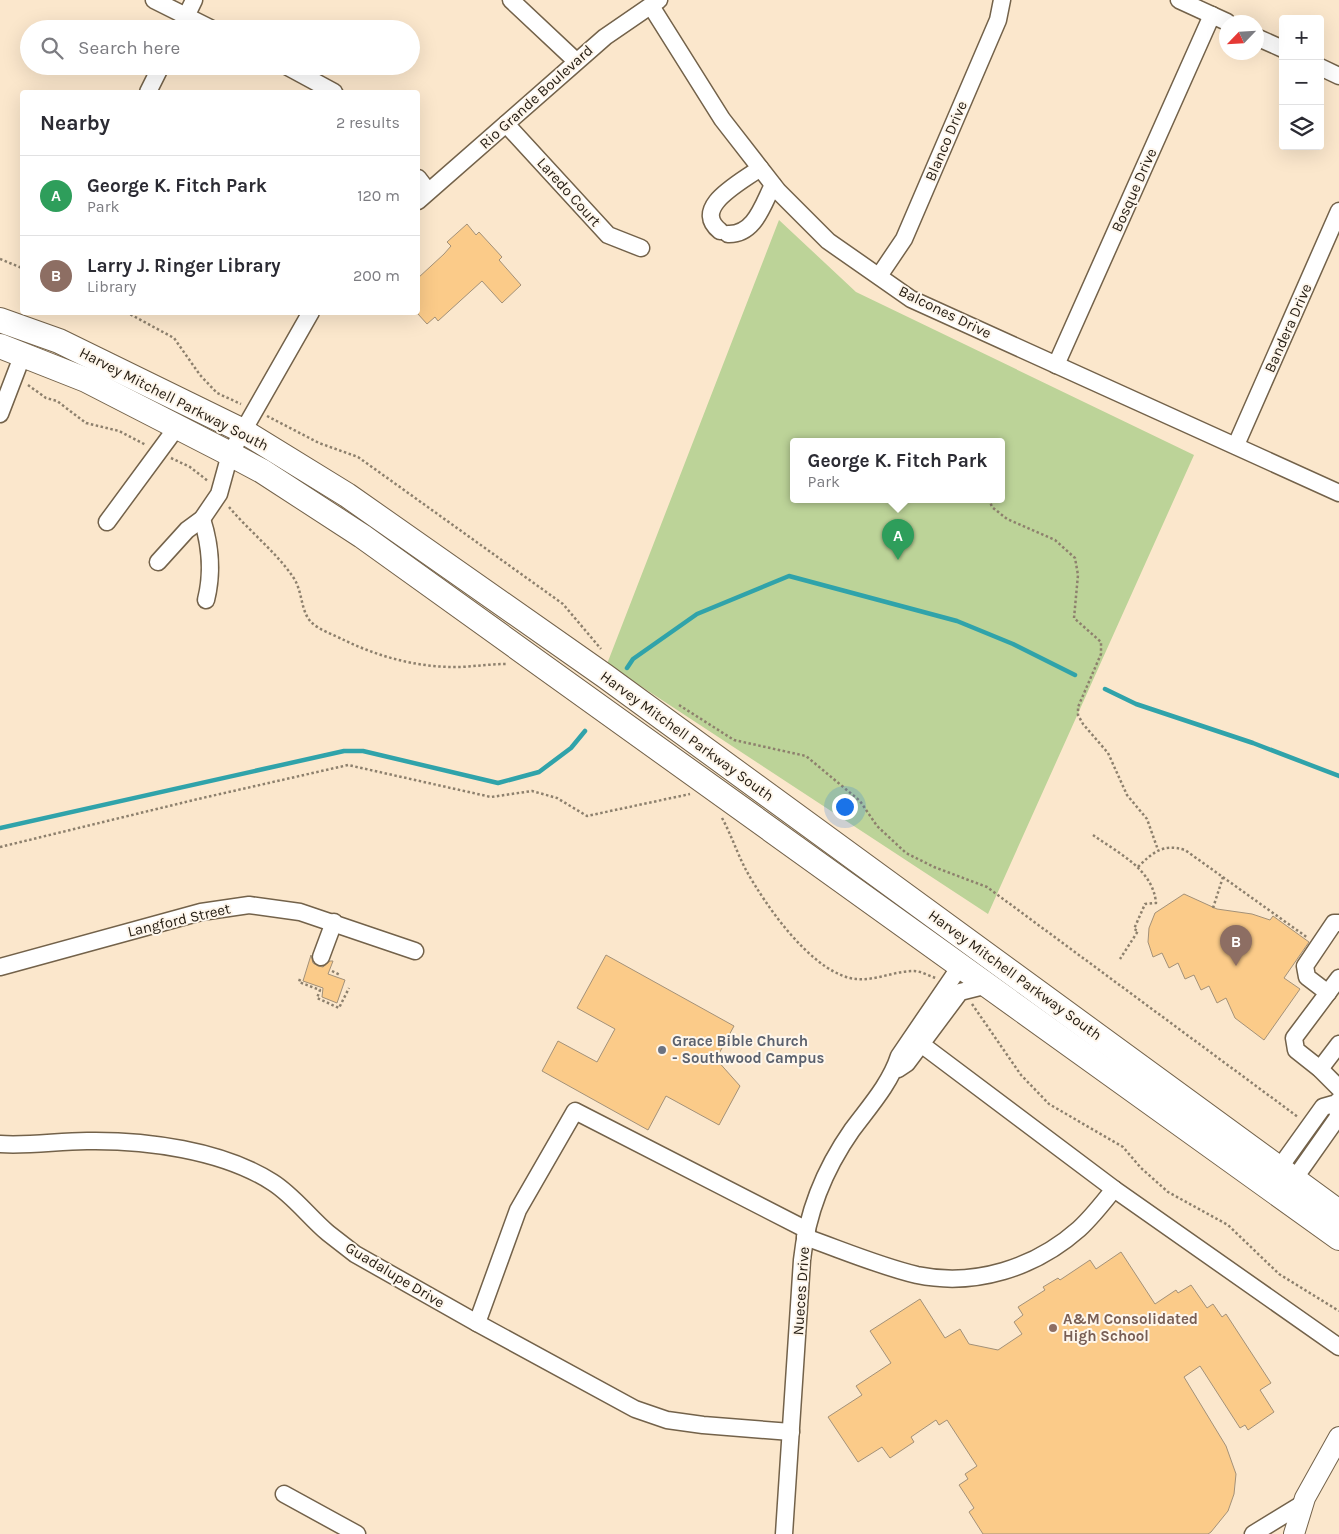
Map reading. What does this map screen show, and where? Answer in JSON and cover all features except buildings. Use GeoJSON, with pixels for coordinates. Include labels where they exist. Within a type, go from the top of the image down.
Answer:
{"type":"FeatureCollection","features":[{"type":"Feature","properties":{"kind":"highway","name":"Harvey Mitchell Parkway South"},"geometry":{"type":"LineString","coordinates":[[0,320],[59,341],[243,431],[347,495],[572,653],[1339,1212]]}},
{"type":"Feature","properties":{"kind":"highway","name":"Harvey Mitchell Parkway South"},"geometry":{"type":"LineString","coordinates":[[0,346],[86,380],[230,454],[262,471],[362,536],[957,980],[988,985],[1339,1238]]}},
{"type":"Feature","properties":{"kind":"highway"},"geometry":{"type":"LineString","coordinates":[[957,980],[974,961],[998,963]]}},
{"type":"Feature","properties":{"kind":"main road"},"geometry":{"type":"LineString","coordinates":[[1294,1534],[1302,1504],[1339,1437]]}},
{"type":"Feature","properties":{"kind":"street"},"geometry":{"type":"LineString","coordinates":[[154,0],[180,20]]}},
{"type":"Feature","properties":{"kind":"street"},"geometry":{"type":"LineString","coordinates":[[184,20],[194,0]]}},
{"type":"Feature","properties":{"kind":"street"},"geometry":{"type":"LineString","coordinates":[[511,0],[576,61]]}},
{"type":"Feature","properties":{"kind":"street","name":"Blanco Drive"},"geometry":{"type":"LineString","coordinates":[[879,276],[904,239],[998,20],[1002,0]]}},
{"type":"Feature","properties":{"kind":"street"},"geometry":{"type":"LineString","coordinates":[[1179,0],[1219,19]]}},
{"type":"Feature","properties":{"kind":"street","name":"Rio Grande Boulevard"},"geometry":{"type":"LineString","coordinates":[[423,196],[576,61],[605,37],[655,3]]}},
{"type":"Feature","properties":{"kind":"street","name":"Balcones Drive"},"geometry":{"type":"LineString","coordinates":[[655,3],[722,119],[773,185],[828,241],[911,299],[1339,492]]}},
{"type":"Feature","properties":{"kind":"street","name":"Bosque Drive"},"geometry":{"type":"LineString","coordinates":[[1056,365],[1219,19]]}},
{"type":"Feature","properties":{"kind":"street"},"geometry":{"type":"LineString","coordinates":[[1264,41],[1279,47]]}},
{"type":"Feature","properties":{"kind":"street"},"geometry":{"type":"LineString","coordinates":[[1324,69],[1339,76]]}},
{"type":"Feature","properties":{"kind":"street"},"geometry":{"type":"LineString","coordinates":[[149,90],[156,75]]}},
{"type":"Feature","properties":{"kind":"street"},"geometry":{"type":"LineString","coordinates":[[303,75],[330,90]]}},
{"type":"Feature","properties":{"kind":"street","name":"Laredo Court"},"geometry":{"type":"LineString","coordinates":[[506,124],[608,235],[641,248]]}},
{"type":"Feature","properties":{"kind":"street"},"geometry":{"type":"LineString","coordinates":[[760,168],[714,202],[709,212],[713,225],[724,232],[735,234],[752,225],[773,185]]}},
{"type":"Feature","properties":{"kind":"street","name":"Bandera Drive"},"geometry":{"type":"LineString","coordinates":[[1236,445],[1339,211]]}},
{"type":"Feature","properties":{"kind":"street"},"geometry":{"type":"LineString","coordinates":[[158,562],[187,530],[202,520],[219,494],[230,454],[309,315]]}},
{"type":"Feature","properties":{"kind":"street"},"geometry":{"type":"LineString","coordinates":[[0,414],[23,354]]}},
{"type":"Feature","properties":{"kind":"street"},"geometry":{"type":"LineString","coordinates":[[107,522],[177,427]]}},
{"type":"Feature","properties":{"kind":"street"},"geometry":{"type":"LineString","coordinates":[[202,520],[208,540],[212,577],[206,600]]}},
{"type":"Feature","properties":{"kind":"street","name":"Langford Street"},"geometry":{"type":"LineString","coordinates":[[0,967],[201,912],[249,905],[300,912],[415,951]]}},
{"type":"Feature","properties":{"kind":"street"},"geometry":{"type":"LineString","coordinates":[[321,957],[334,922]]}},
{"type":"Feature","properties":{"kind":"street"},"geometry":{"type":"LineString","coordinates":[[1328,993],[1307,977],[1305,966],[1334,924],[1339,923]]}},
{"type":"Feature","properties":{"kind":"street"},"geometry":{"type":"LineString","coordinates":[[1287,1173],[1338,1117],[1338,1097],[1320,1069],[1296,1050],[1294,1038],[1339,978]]}},
{"type":"Feature","properties":{"kind":"street","name":"Nueces Drive"},"geometry":{"type":"LineString","coordinates":[[894,1072],[907,1063],[921,1044],[957,980]]}},
{"type":"Feature","properties":{"kind":"street","name":"Nueces Drive"},"geometry":{"type":"LineString","coordinates":[[784,1534],[806,1233],[816,1195],[831,1164],[894,1072],[898,1056],[957,980]]}},
{"type":"Feature","properties":{"kind":"street"},"geometry":{"type":"LineString","coordinates":[[921,1044],[1114,1189],[1339,1347]]}},
{"type":"Feature","properties":{"kind":"street"},"geometry":{"type":"LineString","coordinates":[[1320,1069],[1339,1044]]}},
{"type":"Feature","properties":{"kind":"street"},"geometry":{"type":"LineString","coordinates":[[1287,1173],[1310,1125],[1323,1107],[1338,1097]]}},
{"type":"Feature","properties":{"kind":"street"},"geometry":{"type":"LineString","coordinates":[[477,1323],[518,1210],[575,1111],[806,1233],[916,1274],[948,1278],[985,1276],[1019,1266],[1054,1249],[1083,1225],[1114,1189]]}},
{"type":"Feature","properties":{"kind":"street","name":"Guadalupe Drive"},"geometry":{"type":"LineString","coordinates":[[0,1144],[22,1146],[88,1141],[149,1144],[204,1154],[238,1166],[272,1182],[328,1233],[355,1254],[616,1400],[667,1420],[703,1425],[791,1432]]}},
{"type":"Feature","properties":{"kind":"street"},"geometry":{"type":"LineString","coordinates":[[284,1494],[357,1534]]}},
{"type":"Feature","properties":{"kind":"street"},"geometry":{"type":"LineString","coordinates":[[1253,1534],[1302,1504]]}},
{"type":"Feature","properties":{"kind":"path"},"geometry":{"type":"LineString","coordinates":[[0,259],[20,267]]}},
{"type":"Feature","properties":{"kind":"path"},"geometry":{"type":"LineString","coordinates":[[132,315],[174,338],[200,375],[217,393],[319,443],[358,457],[563,604],[604,652]]}},
{"type":"Feature","properties":{"kind":"path"},"geometry":{"type":"LineString","coordinates":[[14,378],[46,398],[57,401],[86,423],[119,431],[203,476],[241,522],[292,576],[300,589],[305,613],[312,623],[329,633],[362,649],[396,660],[426,666],[461,667],[507,664],[513,666]]}},
{"type":"Feature","properties":{"kind":"path"},"geometry":{"type":"LineString","coordinates":[[990,503],[992,507],[1007,520],[1055,540],[1075,558],[1078,575],[1074,618],[1100,642],[1101,654],[1078,707],[1078,715],[1083,724],[1108,753],[1127,795],[1147,819],[1158,850]]}},
{"type":"Feature","properties":{"kind":"path"},"geometry":{"type":"LineString","coordinates":[[676,703],[734,740],[806,756],[860,801],[877,826],[906,853],[934,868],[987,887],[1310,1125]]}},
{"type":"Feature","properties":{"kind":"path"},"geometry":{"type":"LineString","coordinates":[[0,847],[348,765],[491,797],[532,791],[557,798],[587,816],[692,794],[684,788]]}},
{"type":"Feature","properties":{"kind":"path"},"geometry":{"type":"LineString","coordinates":[[719,813],[746,870],[765,900],[809,953],[833,973],[852,978],[872,979],[896,972],[916,971],[957,980],[1029,1085],[1049,1104],[1123,1147],[1141,1168],[1168,1192],[1228,1225],[1279,1274],[1339,1311]]}},
{"type":"Feature","properties":{"kind":"path"},"geometry":{"type":"LineString","coordinates":[[1093,836],[1138,867],[1152,885],[1156,903],[1145,904],[1134,929],[1138,931],[1120,959]]}},
{"type":"Feature","properties":{"kind":"path"},"geometry":{"type":"LineString","coordinates":[[1138,867],[1158,850],[1174,847],[1185,850],[1313,942]]}},
{"type":"Feature","properties":{"kind":"path"},"geometry":{"type":"LineString","coordinates":[[1213,908],[1223,877]]}},
{"type":"Feature","properties":{"kind":"path"},"geometry":{"type":"LineString","coordinates":[[332,972],[340,975]]}},
{"type":"Feature","properties":{"kind":"path"},"geometry":{"type":"LineString","coordinates":[[300,979],[299,982],[320,990],[318,998],[338,1008],[349,988]]}},
{"type":"Feature","properties":{"kind":"green space"},"geometry":{"type":"Polygon","coordinates":[[[779,220],[856,292],[1194,455],[988,914],[607,664],[779,220]]]}},
{"type":"Feature","properties":{"kind":"waterway"},"geometry":{"type":"LineString","coordinates":[[627,668],[633,659],[697,614],[789,576],[957,621],[1013,644],[1075,675]]}},
{"type":"Feature","properties":{"kind":"waterway"},"geometry":{"type":"LineString","coordinates":[[1105,689],[1136,704],[1253,743],[1339,776]]}},
{"type":"Feature","properties":{"kind":"waterway"},"geometry":{"type":"LineString","coordinates":[[0,828],[344,751],[363,751],[498,783],[539,772],[571,748],[585,731]]}},
{"type":"Feature","properties":{"kind":"place","name":"George K. Fitch Park"},"geometry":{"type":"Point","coordinates":[898,560]}},
{"type":"Feature","properties":{"kind":"place","name":"Larry J. Ringer Library"},"geometry":{"type":"Point","coordinates":[1236,966]}},
{"type":"Feature","properties":{"kind":"place","name":"Grace Bible Church - Southwood Campus"},"geometry":{"type":"Point","coordinates":[662,1050]}},
{"type":"Feature","properties":{"kind":"place","name":"A&M Consolidated High School"},"geometry":{"type":"Point","coordinates":[1053,1328]}}]}
